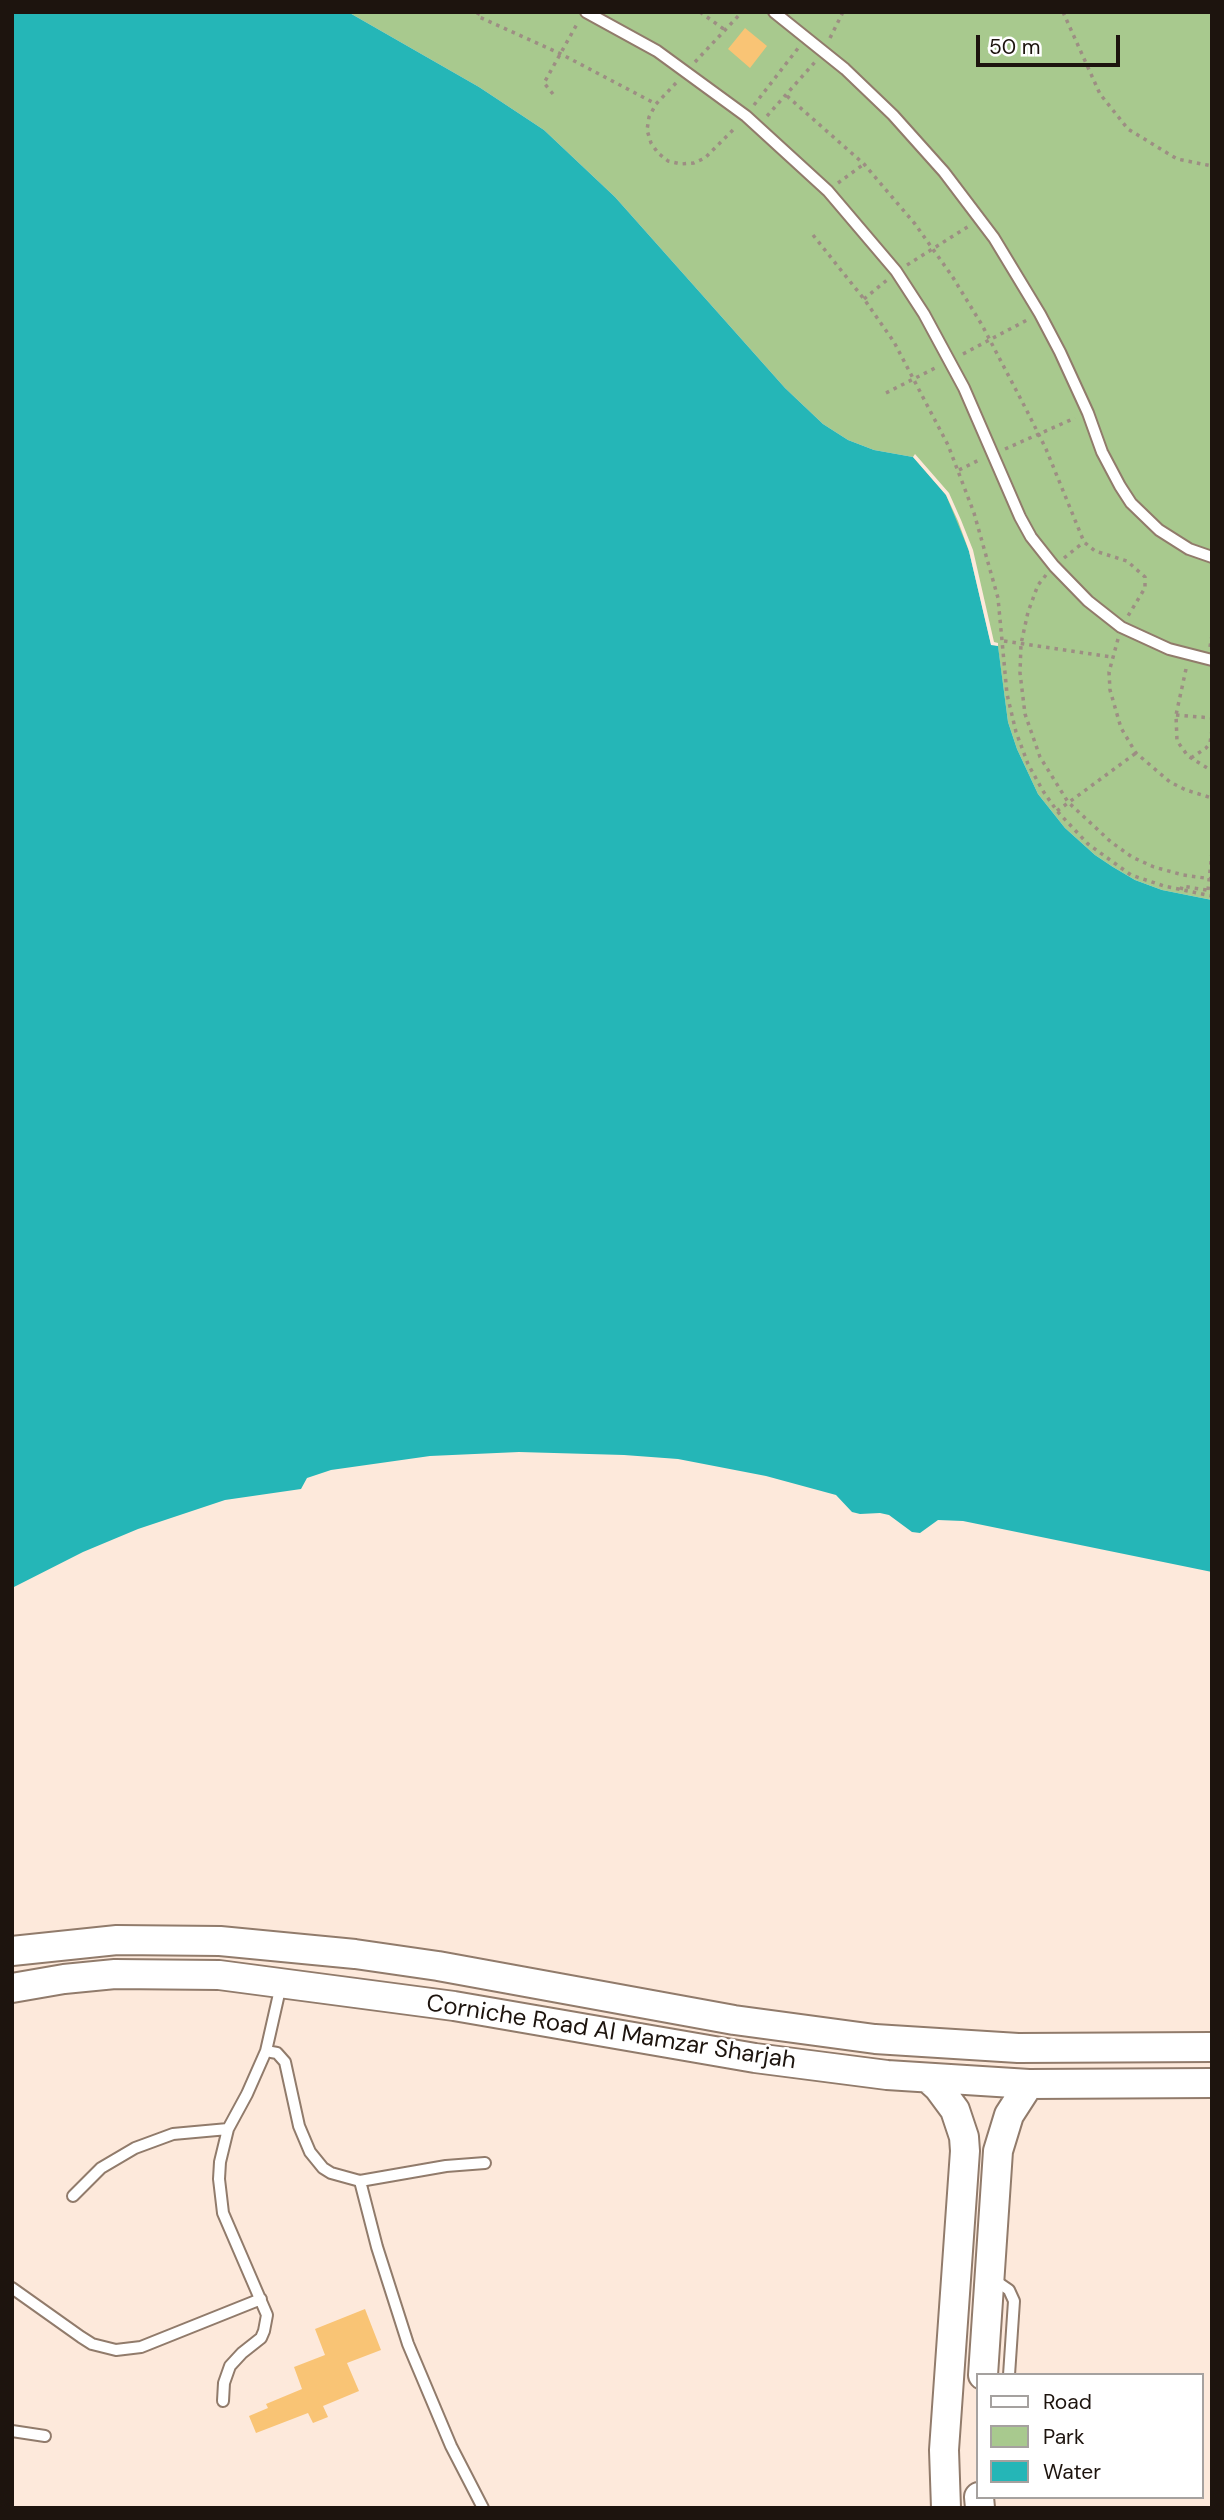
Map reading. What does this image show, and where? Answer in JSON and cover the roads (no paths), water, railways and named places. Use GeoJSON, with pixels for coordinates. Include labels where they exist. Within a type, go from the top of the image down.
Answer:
{"type":"FeatureCollection","features":[{"type":"Feature","properties":{"kind":"street","name":"Corniche Road Al Mamzar Sharjah"},"geometry":{"type":"LineString","coordinates":[[12,1951],[69,1943],[156,1939],[220,1941],[438,1966],[734,2020],[875,2039],[1017,2048],[1212,2047]]}},
{"type":"Feature","properties":{"kind":"street"},"geometry":{"type":"LineString","coordinates":[[281,1982],[288,1947]]}},
{"type":"Feature","properties":{"kind":"street","name":"Corniche Road Al Mamzar Sharjah"},"geometry":{"type":"LineString","coordinates":[[12,1988],[89,1977],[167,1973],[219,1975],[506,2014],[755,2058],[928,2078],[1029,2084],[1212,2083]]}},
{"type":"Feature","properties":{"kind":"street"},"geometry":{"type":"LineString","coordinates":[[928,2078],[955,2110],[964,2137],[965,2151],[944,2450],[946,2508]]}},
{"type":"Feature","properties":{"kind":"street"},"geometry":{"type":"LineString","coordinates":[[983,2373],[998,2151],[1009,2115],[1029,2084]]}},
{"type":"Feature","properties":{"kind":"lane"},"geometry":{"type":"LineString","coordinates":[[586,12],[657,51],[758,125],[828,191],[896,271],[950,361],[1020,517],[1031,537],[1054,566],[1088,601],[1121,627],[1190,656],[1212,660]]}},
{"type":"Feature","properties":{"kind":"lane"},"geometry":{"type":"LineString","coordinates":[[774,12],[824,51],[917,141],[981,219],[1040,314],[1088,413],[1106,460],[1131,503],[1152,524],[1175,541],[1212,557]]}},
{"type":"Feature","properties":{"kind":"lane"},"geometry":{"type":"LineString","coordinates":[[223,2401],[224,2383],[230,2367],[242,2353],[256,2343],[264,2331],[267,2315],[229,2230],[222,2205],[220,2162],[228,2129],[266,2051],[281,1982]]}},
{"type":"Feature","properties":{"kind":"lane"},"geometry":{"type":"LineString","coordinates":[[266,2051],[277,2053],[285,2062],[296,2118],[310,2152],[316,2161],[331,2173],[360,2181],[446,2166],[485,2163]]}},
{"type":"Feature","properties":{"kind":"lane"},"geometry":{"type":"LineString","coordinates":[[73,2196],[101,2168],[135,2148],[173,2134],[228,2129]]}},
{"type":"Feature","properties":{"kind":"lane"},"geometry":{"type":"LineString","coordinates":[[360,2181],[377,2247],[408,2344],[450,2446],[483,2508]]}},
{"type":"Feature","properties":{"kind":"lane"},"geometry":{"type":"LineString","coordinates":[[990,2277],[1009,2290],[1014,2301],[1009,2373]]}},
{"type":"Feature","properties":{"kind":"lane"},"geometry":{"type":"LineString","coordinates":[[12,2288],[92,2344],[116,2350],[141,2347],[261,2299]]}},
{"type":"Feature","properties":{"kind":"lane"},"geometry":{"type":"LineString","coordinates":[[12,2431],[45,2436]]}},
{"type":"Feature","properties":{"kind":"water"},"geometry":{"type":"Polygon","coordinates":[[[12,12],[348,12],[479,87],[544,130],[615,197],[785,388],[823,424],[848,440],[874,450],[913,457],[946,495],[969,551],[991,644],[998,646],[1008,722],[1038,794],[1065,828],[1113,867],[1135,880],[1162,890],[1212,900],[1212,1572],[963,1521],[938,1520],[920,1533],[912,1532],[889,1515],[852,1512],[836,1495],[766,1476],[678,1459],[519,1452],[430,1456],[331,1470],[307,1478],[301,1489],[225,1500],[138,1529],[83,1552],[12,1588],[12,12]]]}}]}
